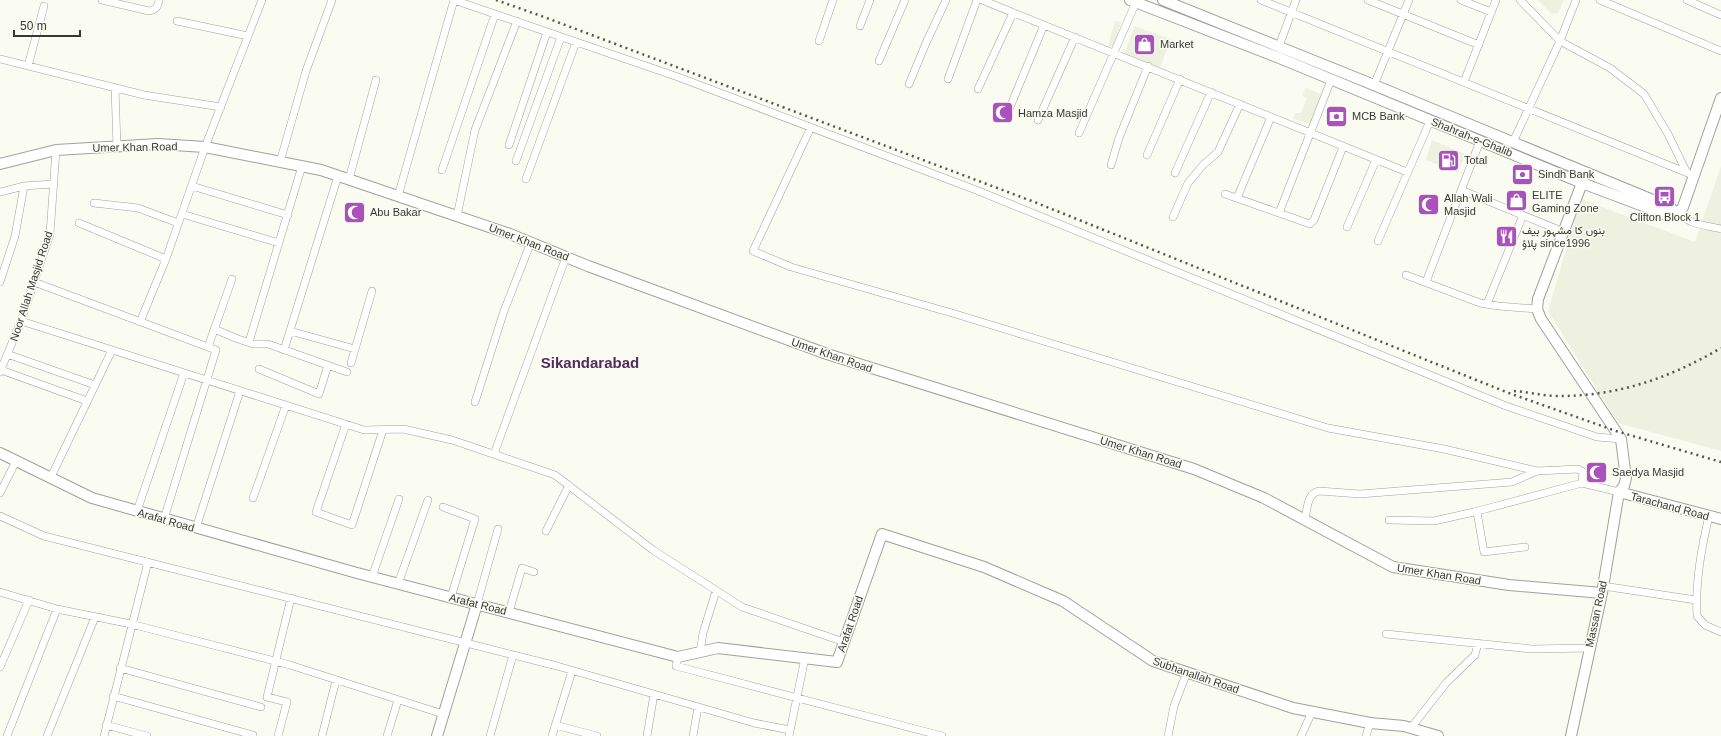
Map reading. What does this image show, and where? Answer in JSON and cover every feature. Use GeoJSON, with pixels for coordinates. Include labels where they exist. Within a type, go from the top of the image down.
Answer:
{"type":"FeatureCollection","features":[{"type":"Feature","properties":{"kind":"street"},"geometry":{"type":"LineString","coordinates":[[102,0],[149,11],[154,10],[158,6],[159,0]]}},
{"type":"Feature","properties":{"kind":"street"},"geometry":{"type":"LineString","coordinates":[[140,322],[166,259],[205,147],[262,0]]}},
{"type":"Feature","properties":{"kind":"street"},"geometry":{"type":"LineString","coordinates":[[280,162],[306,71],[332,0]]}},
{"type":"Feature","properties":{"kind":"street"},"geometry":{"type":"LineString","coordinates":[[398,196],[454,0],[678,77],[976,190],[1506,406],[1596,437],[1621,439]]}},
{"type":"Feature","properties":{"kind":"street"},"geometry":{"type":"LineString","coordinates":[[819,41],[833,0]]}},
{"type":"Feature","properties":{"kind":"street"},"geometry":{"type":"LineString","coordinates":[[860,26],[870,0]]}},
{"type":"Feature","properties":{"kind":"street"},"geometry":{"type":"LineString","coordinates":[[879,61],[905,0]]}},
{"type":"Feature","properties":{"kind":"street"},"geometry":{"type":"LineString","coordinates":[[910,84],[926,43],[946,0]]}},
{"type":"Feature","properties":{"kind":"street"},"geometry":{"type":"LineString","coordinates":[[948,79],[977,0]]}},
{"type":"Feature","properties":{"kind":"street"},"geometry":{"type":"LineString","coordinates":[[982,0],[1114,52],[1310,134],[1407,172]]}},
{"type":"Feature","properties":{"kind":"street"},"geometry":{"type":"LineString","coordinates":[[1261,0],[1388,50],[1690,174]]}},
{"type":"Feature","properties":{"kind":"street"},"geometry":{"type":"LineString","coordinates":[[1279,46],[1296,0]]}},
{"type":"Feature","properties":{"kind":"street"},"geometry":{"type":"LineString","coordinates":[[1368,0],[1479,45]]}},
{"type":"Feature","properties":{"kind":"street"},"geometry":{"type":"LineString","coordinates":[[1374,85],[1409,0]]}},
{"type":"Feature","properties":{"kind":"street"},"geometry":{"type":"LineString","coordinates":[[1461,0],[1491,12]]}},
{"type":"Feature","properties":{"kind":"street"},"geometry":{"type":"LineString","coordinates":[[1464,82],[1496,0]]}},
{"type":"Feature","properties":{"kind":"street"},"geometry":{"type":"LineString","coordinates":[[1520,0],[1560,41],[1610,68],[1644,94],[1690,174]]}},
{"type":"Feature","properties":{"kind":"street"},"geometry":{"type":"LineString","coordinates":[[1513,142],[1560,41],[1576,0]]}},
{"type":"Feature","properties":{"kind":"street"},"geometry":{"type":"LineString","coordinates":[[1600,0],[1721,51]]}},
{"type":"Feature","properties":{"kind":"street"},"geometry":{"type":"LineString","coordinates":[[1687,0],[1721,15]]}},
{"type":"Feature","properties":{"kind":"street"},"geometry":{"type":"LineString","coordinates":[[1079,133],[1114,52],[1133,1]]}},
{"type":"Feature","properties":{"kind":"street","name":"Shahrah-e-Ghalib"},"geometry":{"type":"LineString","coordinates":[[1133,1],[1582,183],[1667,215],[1678,213]]}},
{"type":"Feature","properties":{"kind":"street","name":"Shahrah-e-Ghalib"},"geometry":{"type":"LineString","coordinates":[[1168,1],[1663,204],[1678,213]]}},
{"type":"Feature","properties":{"kind":"street"},"geometry":{"type":"LineString","coordinates":[[28,66],[44,6]]}},
{"type":"Feature","properties":{"kind":"street"},"geometry":{"type":"LineString","coordinates":[[978,89],[1014,13]]}},
{"type":"Feature","properties":{"kind":"street"},"geometry":{"type":"LineString","coordinates":[[442,170],[495,14]]}},
{"type":"Feature","properties":{"kind":"street"},"geometry":{"type":"LineString","coordinates":[[177,21],[248,36]]}},
{"type":"Feature","properties":{"kind":"street"},"geometry":{"type":"LineString","coordinates":[[457,216],[475,130],[516,22]]}},
{"type":"Feature","properties":{"kind":"street"},"geometry":{"type":"LineString","coordinates":[[1008,112],[1044,25]]}},
{"type":"Feature","properties":{"kind":"street"},"geometry":{"type":"LineString","coordinates":[[509,145],[547,32]]}},
{"type":"Feature","properties":{"kind":"street"},"geometry":{"type":"LineString","coordinates":[[516,161],[561,37]]}},
{"type":"Feature","properties":{"kind":"street"},"geometry":{"type":"LineString","coordinates":[[1038,120],[1075,37]]}},
{"type":"Feature","properties":{"kind":"street"},"geometry":{"type":"LineString","coordinates":[[526,179],[576,42]]}},
{"type":"Feature","properties":{"kind":"street"},"geometry":{"type":"LineString","coordinates":[[0,59],[144,95],[221,107]]}},
{"type":"Feature","properties":{"kind":"street"},"geometry":{"type":"LineString","coordinates":[[1111,165],[1119,138],[1148,66]]}},
{"type":"Feature","properties":{"kind":"street"},"geometry":{"type":"LineString","coordinates":[[1147,155],[1180,79]]}},
{"type":"Feature","properties":{"kind":"street"},"geometry":{"type":"LineString","coordinates":[[349,179],[376,80]]}},
{"type":"Feature","properties":{"kind":"street"},"geometry":{"type":"LineString","coordinates":[[1279,213],[1331,80]]}},
{"type":"Feature","properties":{"kind":"street"},"geometry":{"type":"LineString","coordinates":[[115,88],[117,146]]}},
{"type":"Feature","properties":{"kind":"street"},"geometry":{"type":"LineString","coordinates":[[1175,173],[1211,92]]}},
{"type":"Feature","properties":{"kind":"street"},"geometry":{"type":"LineString","coordinates":[[1721,98],[1690,174],[1683,207],[1678,213],[1690,222],[1721,229]]}},
{"type":"Feature","properties":{"kind":"street"},"geometry":{"type":"LineString","coordinates":[[1173,217],[1188,183],[1203,165],[1218,152],[1240,104]]}},
{"type":"Feature","properties":{"kind":"street"},"geometry":{"type":"LineString","coordinates":[[1237,198],[1271,117]]}},
{"type":"Feature","properties":{"kind":"street"},"geometry":{"type":"LineString","coordinates":[[1378,240],[1430,121]]}},
{"type":"Feature","properties":{"kind":"street"},"geometry":{"type":"LineString","coordinates":[[811,127],[753,251],[791,267],[952,313],[1328,428],[1444,450],[1537,471],[1578,469],[1583,472],[1582,482]]}},
{"type":"Feature","properties":{"kind":"street"},"geometry":{"type":"LineString","coordinates":[[1426,282],[1480,141]]}},
{"type":"Feature","properties":{"kind":"street","name":"Umer Khan Road"},"geometry":{"type":"LineString","coordinates":[[0,164],[56,150],[158,144],[205,147],[321,170],[531,242],[566,257],[832,356],[1194,469],[1264,498],[1393,568],[1509,585],[1602,589]]}},
{"type":"Feature","properties":{"kind":"street"},"geometry":{"type":"LineString","coordinates":[[1224,194],[1307,223],[1312,223],[1343,147]]}},
{"type":"Feature","properties":{"kind":"street","name":"Noor Allah Masjid Road"},"geometry":{"type":"LineString","coordinates":[[1,371],[22,321],[50,234],[56,150]]}},
{"type":"Feature","properties":{"kind":"street"},"geometry":{"type":"LineString","coordinates":[[1347,227],[1376,160]]}},
{"type":"Feature","properties":{"kind":"street"},"geometry":{"type":"LineString","coordinates":[[249,342],[302,166]]}},
{"type":"Feature","properties":{"kind":"street"},"geometry":{"type":"LineString","coordinates":[[284,350],[338,176]]}},
{"type":"Feature","properties":{"kind":"street"},"geometry":{"type":"LineString","coordinates":[[1582,183],[1538,299],[1537,309],[1541,319],[1621,439]]}},
{"type":"Feature","properties":{"kind":"street"},"geometry":{"type":"LineString","coordinates":[[0,192],[24,186],[53,184]]}},
{"type":"Feature","properties":{"kind":"street"},"geometry":{"type":"LineString","coordinates":[[0,282],[3,265],[15,236],[24,186]]}},
{"type":"Feature","properties":{"kind":"street"},"geometry":{"type":"LineString","coordinates":[[192,186],[288,215]]}},
{"type":"Feature","properties":{"kind":"street"},"geometry":{"type":"LineString","coordinates":[[1461,190],[1564,232]]}},
{"type":"Feature","properties":{"kind":"street"},"geometry":{"type":"LineString","coordinates":[[94,202],[138,208],[178,223]]}},
{"type":"Feature","properties":{"kind":"street"},"geometry":{"type":"LineString","coordinates":[[182,214],[279,243]]}},
{"type":"Feature","properties":{"kind":"street"},"geometry":{"type":"LineString","coordinates":[[1487,304],[1523,215]]}},
{"type":"Feature","properties":{"kind":"street"},"geometry":{"type":"LineString","coordinates":[[79,223],[166,259]]}},
{"type":"Feature","properties":{"kind":"street"},"geometry":{"type":"LineString","coordinates":[[475,402],[504,311],[531,242]]}},
{"type":"Feature","properties":{"kind":"street"},"geometry":{"type":"LineString","coordinates":[[494,454],[566,257]]}},
{"type":"Feature","properties":{"kind":"street"},"geometry":{"type":"LineString","coordinates":[[1406,275],[1480,303],[1537,309]]}},
{"type":"Feature","properties":{"kind":"street"},"geometry":{"type":"LineString","coordinates":[[208,347],[232,279]]}},
{"type":"Feature","properties":{"kind":"street"},"geometry":{"type":"LineString","coordinates":[[34,282],[216,350],[164,519]]}},
{"type":"Feature","properties":{"kind":"street"},"geometry":{"type":"LineString","coordinates":[[351,363],[372,291]]}},
{"type":"Feature","properties":{"kind":"street"},"geometry":{"type":"LineString","coordinates":[[22,321],[364,430],[403,429],[452,440],[555,475],[653,550],[742,607],[844,642]]}},
{"type":"Feature","properties":{"kind":"street"},"geometry":{"type":"LineString","coordinates":[[214,329],[249,342],[268,344],[347,372]]}},
{"type":"Feature","properties":{"kind":"street"},"geometry":{"type":"LineString","coordinates":[[290,331],[355,349]]}},
{"type":"Feature","properties":{"kind":"street"},"geometry":{"type":"LineString","coordinates":[[50,479],[112,350]]}},
{"type":"Feature","properties":{"kind":"street"},"geometry":{"type":"LineString","coordinates":[[7,354],[95,385]]}},
{"type":"Feature","properties":{"kind":"street"},"geometry":{"type":"LineString","coordinates":[[259,369],[319,394],[328,365]]}},
{"type":"Feature","properties":{"kind":"street"},"geometry":{"type":"LineString","coordinates":[[1,371],[87,401]]}},
{"type":"Feature","properties":{"kind":"street"},"geometry":{"type":"LineString","coordinates":[[137,511],[184,373]]}},
{"type":"Feature","properties":{"kind":"street"},"geometry":{"type":"LineString","coordinates":[[196,528],[240,391]]}},
{"type":"Feature","properties":{"kind":"street"},"geometry":{"type":"LineString","coordinates":[[253,498],[286,405]]}},
{"type":"Feature","properties":{"kind":"street"},"geometry":{"type":"LineString","coordinates":[[346,424],[316,512],[352,525],[383,430]]}},
{"type":"Feature","properties":{"kind":"street","name":"Massan Road"},"geometry":{"type":"LineString","coordinates":[[1570,736],[1602,589],[1619,492],[1624,486],[1626,478],[1621,439]]}},
{"type":"Feature","properties":{"kind":"street","name":"Arafat Road"},"geometry":{"type":"LineString","coordinates":[[0,453],[50,479],[92,498],[372,577],[678,657],[718,648],[837,662],[882,534]]}},
{"type":"Feature","properties":{"kind":"street"},"geometry":{"type":"LineString","coordinates":[[0,493],[16,461]]}},
{"type":"Feature","properties":{"kind":"street"},"geometry":{"type":"LineString","coordinates":[[1305,520],[1311,496],[1314,492],[1319,491],[1360,494],[1512,482],[1537,471]]}},
{"type":"Feature","properties":{"kind":"street"},"geometry":{"type":"LineString","coordinates":[[1389,520],[1434,521],[1477,512],[1582,482],[1619,492]]}},
{"type":"Feature","properties":{"kind":"street"},"geometry":{"type":"LineString","coordinates":[[546,531],[569,485]]}},
{"type":"Feature","properties":{"kind":"street","name":"Tarachand Road"},"geometry":{"type":"LineString","coordinates":[[1619,492],[1721,519]]}},
{"type":"Feature","properties":{"kind":"street"},"geometry":{"type":"LineString","coordinates":[[372,577],[399,499]]}},
{"type":"Feature","properties":{"kind":"street"},"geometry":{"type":"LineString","coordinates":[[398,584],[428,500]]}},
{"type":"Feature","properties":{"kind":"street"},"geometry":{"type":"LineString","coordinates":[[443,507],[475,519],[451,597]]}},
{"type":"Feature","properties":{"kind":"street"},"geometry":{"type":"LineString","coordinates":[[1477,512],[1484,552],[1525,547]]}},
{"type":"Feature","properties":{"kind":"street"},"geometry":{"type":"LineString","coordinates":[[0,516],[44,536],[465,642],[789,733],[805,658]]}},
{"type":"Feature","properties":{"kind":"street"},"geometry":{"type":"LineString","coordinates":[[1709,516],[1700,553],[1696,600],[1697,616],[1700,622],[1721,632]]}},
{"type":"Feature","properties":{"kind":"street"},"geometry":{"type":"LineString","coordinates":[[437,736],[498,529]]}},
{"type":"Feature","properties":{"kind":"street","name":"Subhanallah Road"},"geometry":{"type":"LineString","coordinates":[[882,534],[984,567],[1063,602],[1153,661],[1293,708],[1370,723],[1404,726],[1438,736]]}},
{"type":"Feature","properties":{"kind":"street"},"geometry":{"type":"LineString","coordinates":[[104,736],[131,624],[148,562]]}},
{"type":"Feature","properties":{"kind":"street"},"geometry":{"type":"LineString","coordinates":[[509,612],[522,568],[534,572]]}},
{"type":"Feature","properties":{"kind":"street"},"geometry":{"type":"LineString","coordinates":[[1602,589],[1696,600]]}},
{"type":"Feature","properties":{"kind":"street"},"geometry":{"type":"LineString","coordinates":[[700,652],[703,633],[716,590]]}},
{"type":"Feature","properties":{"kind":"street"},"geometry":{"type":"LineString","coordinates":[[0,592],[57,609],[131,624],[276,661],[443,714]]}},
{"type":"Feature","properties":{"kind":"street"},"geometry":{"type":"LineString","coordinates":[[278,736],[287,702],[267,697],[291,598]]}},
{"type":"Feature","properties":{"kind":"street"},"geometry":{"type":"LineString","coordinates":[[0,667],[29,600]]}},
{"type":"Feature","properties":{"kind":"street"},"geometry":{"type":"LineString","coordinates":[[7,736],[57,609]]}},
{"type":"Feature","properties":{"kind":"street"},"geometry":{"type":"LineString","coordinates":[[47,736],[95,617]]}},
{"type":"Feature","properties":{"kind":"street"},"geometry":{"type":"LineString","coordinates":[[1386,634],[1532,649],[1589,648]]}},
{"type":"Feature","properties":{"kind":"street"},"geometry":{"type":"LineString","coordinates":[[1411,728],[1446,683],[1475,655],[1478,643]]}},
{"type":"Feature","properties":{"kind":"street"},"geometry":{"type":"LineString","coordinates":[[490,736],[513,655]]}},
{"type":"Feature","properties":{"kind":"street"},"geometry":{"type":"LineString","coordinates":[[678,657],[676,666],[931,735],[942,736]]}},
{"type":"Feature","properties":{"kind":"street"},"geometry":{"type":"LineString","coordinates":[[120,668],[262,707]]}},
{"type":"Feature","properties":{"kind":"street"},"geometry":{"type":"LineString","coordinates":[[552,736],[572,671]]}},
{"type":"Feature","properties":{"kind":"street"},"geometry":{"type":"LineString","coordinates":[[1168,736],[1174,706],[1187,672]]}},
{"type":"Feature","properties":{"kind":"street"},"geometry":{"type":"LineString","coordinates":[[322,736],[336,680]]}},
{"type":"Feature","properties":{"kind":"street"},"geometry":{"type":"LineString","coordinates":[[647,736],[654,694]]}},
{"type":"Feature","properties":{"kind":"street"},"geometry":{"type":"LineString","coordinates":[[113,696],[253,735]]}},
{"type":"Feature","properties":{"kind":"street"},"geometry":{"type":"LineString","coordinates":[[387,736],[398,700]]}},
{"type":"Feature","properties":{"kind":"street"},"geometry":{"type":"LineString","coordinates":[[693,736],[698,707]]}},
{"type":"Feature","properties":{"kind":"street"},"geometry":{"type":"LineString","coordinates":[[1301,736],[1312,712]]}},
{"type":"Feature","properties":{"kind":"street"},"geometry":{"type":"LineString","coordinates":[[1366,736],[1370,723]]}},
{"type":"Feature","properties":{"kind":"street"},"geometry":{"type":"LineString","coordinates":[[106,725],[147,736]]}},
{"type":"Feature","properties":{"kind":"street"},"geometry":{"type":"LineString","coordinates":[[555,725],[597,736]]}},
{"type":"Feature","properties":{"kind":"shaded area"},"geometry":{"type":"Polygon","coordinates":[[[1538,0],[1564,0],[1558,13],[1552,14],[1538,0]]]}},
{"type":"Feature","properties":{"kind":"shaded area"},"geometry":{"type":"Polygon","coordinates":[[[1115,21],[1121,22],[1114,48],[1108,46],[1115,21]]]}},
{"type":"Feature","properties":{"kind":"shaded area"},"geometry":{"type":"Polygon","coordinates":[[[1134,26],[1171,39],[1160,68],[1124,55],[1134,26]]]}},
{"type":"Feature","properties":{"kind":"shaded area"},"geometry":{"type":"Polygon","coordinates":[[[1305,88],[1321,94],[1310,124],[1293,119],[1295,113],[1301,113],[1307,98],[1303,96],[1305,88]]]}},
{"type":"Feature","properties":{"kind":"shaded area"},"geometry":{"type":"Polygon","coordinates":[[[1339,106],[1347,110],[1341,126],[1327,121],[1331,107],[1339,106]]]}},
{"type":"Feature","properties":{"kind":"shaded area"},"geometry":{"type":"Polygon","coordinates":[[[1432,140],[1465,154],[1458,173],[1426,160],[1432,140]]]}},
{"type":"Feature","properties":{"kind":"shaded area"},"geometry":{"type":"Polygon","coordinates":[[[1721,166],[1721,451],[1618,423],[1548,311],[1581,199],[1695,242],[1721,166]]]}},
{"type":"Feature","properties":{"kind":"railway"},"geometry":{"type":"LineString","coordinates":[[496,0],[1037,203],[1506,392],[1616,431],[1721,462]]}},
{"type":"Feature","properties":{"kind":"railway"},"geometry":{"type":"LineString","coordinates":[[1514,391],[1554,396],[1598,393],[1620,389],[1640,384],[1681,369],[1721,348]]}},
{"type":"Feature","properties":{"kind":"place","name":"Market"},"geometry":{"type":"Point","coordinates":[1145,44]}},
{"type":"Feature","properties":{"kind":"place","name":"Hamza Masjid"},"geometry":{"type":"Point","coordinates":[1002,113]}},
{"type":"Feature","properties":{"kind":"place","name":"MCB Bank"},"geometry":{"type":"Point","coordinates":[1337,116]}},
{"type":"Feature","properties":{"kind":"place","name":"Total"},"geometry":{"type":"Point","coordinates":[1449,160]}},
{"type":"Feature","properties":{"kind":"place","name":"Sindh Bank"},"geometry":{"type":"Point","coordinates":[1523,174]}},
{"type":"Feature","properties":{"kind":"place","name":"Clifton Block 1"},"geometry":{"type":"Point","coordinates":[1665,197]}},
{"type":"Feature","properties":{"kind":"place","name":"ELITE Gaming Zone"},"geometry":{"type":"Point","coordinates":[1517,201]}},
{"type":"Feature","properties":{"kind":"place","name":"Allah Wali Masjid"},"geometry":{"type":"Point","coordinates":[1429,204]}},
{"type":"Feature","properties":{"kind":"place","name":"Abu Bakar"},"geometry":{"type":"Point","coordinates":[354,212]}},
{"type":"Feature","properties":{"kind":"place","name":"بنوں کا مشہور بیف پلاؤ since1996"},"geometry":{"type":"Point","coordinates":[1506,236]}},
{"type":"Feature","properties":{"kind":"place","name":"Saedya Masjid"},"geometry":{"type":"Point","coordinates":[1596,472]}},
{"type":"Feature","properties":{"kind":"district","name":"Sikandarabad"},"geometry":{"type":"Point","coordinates":[590,362]}}]}
